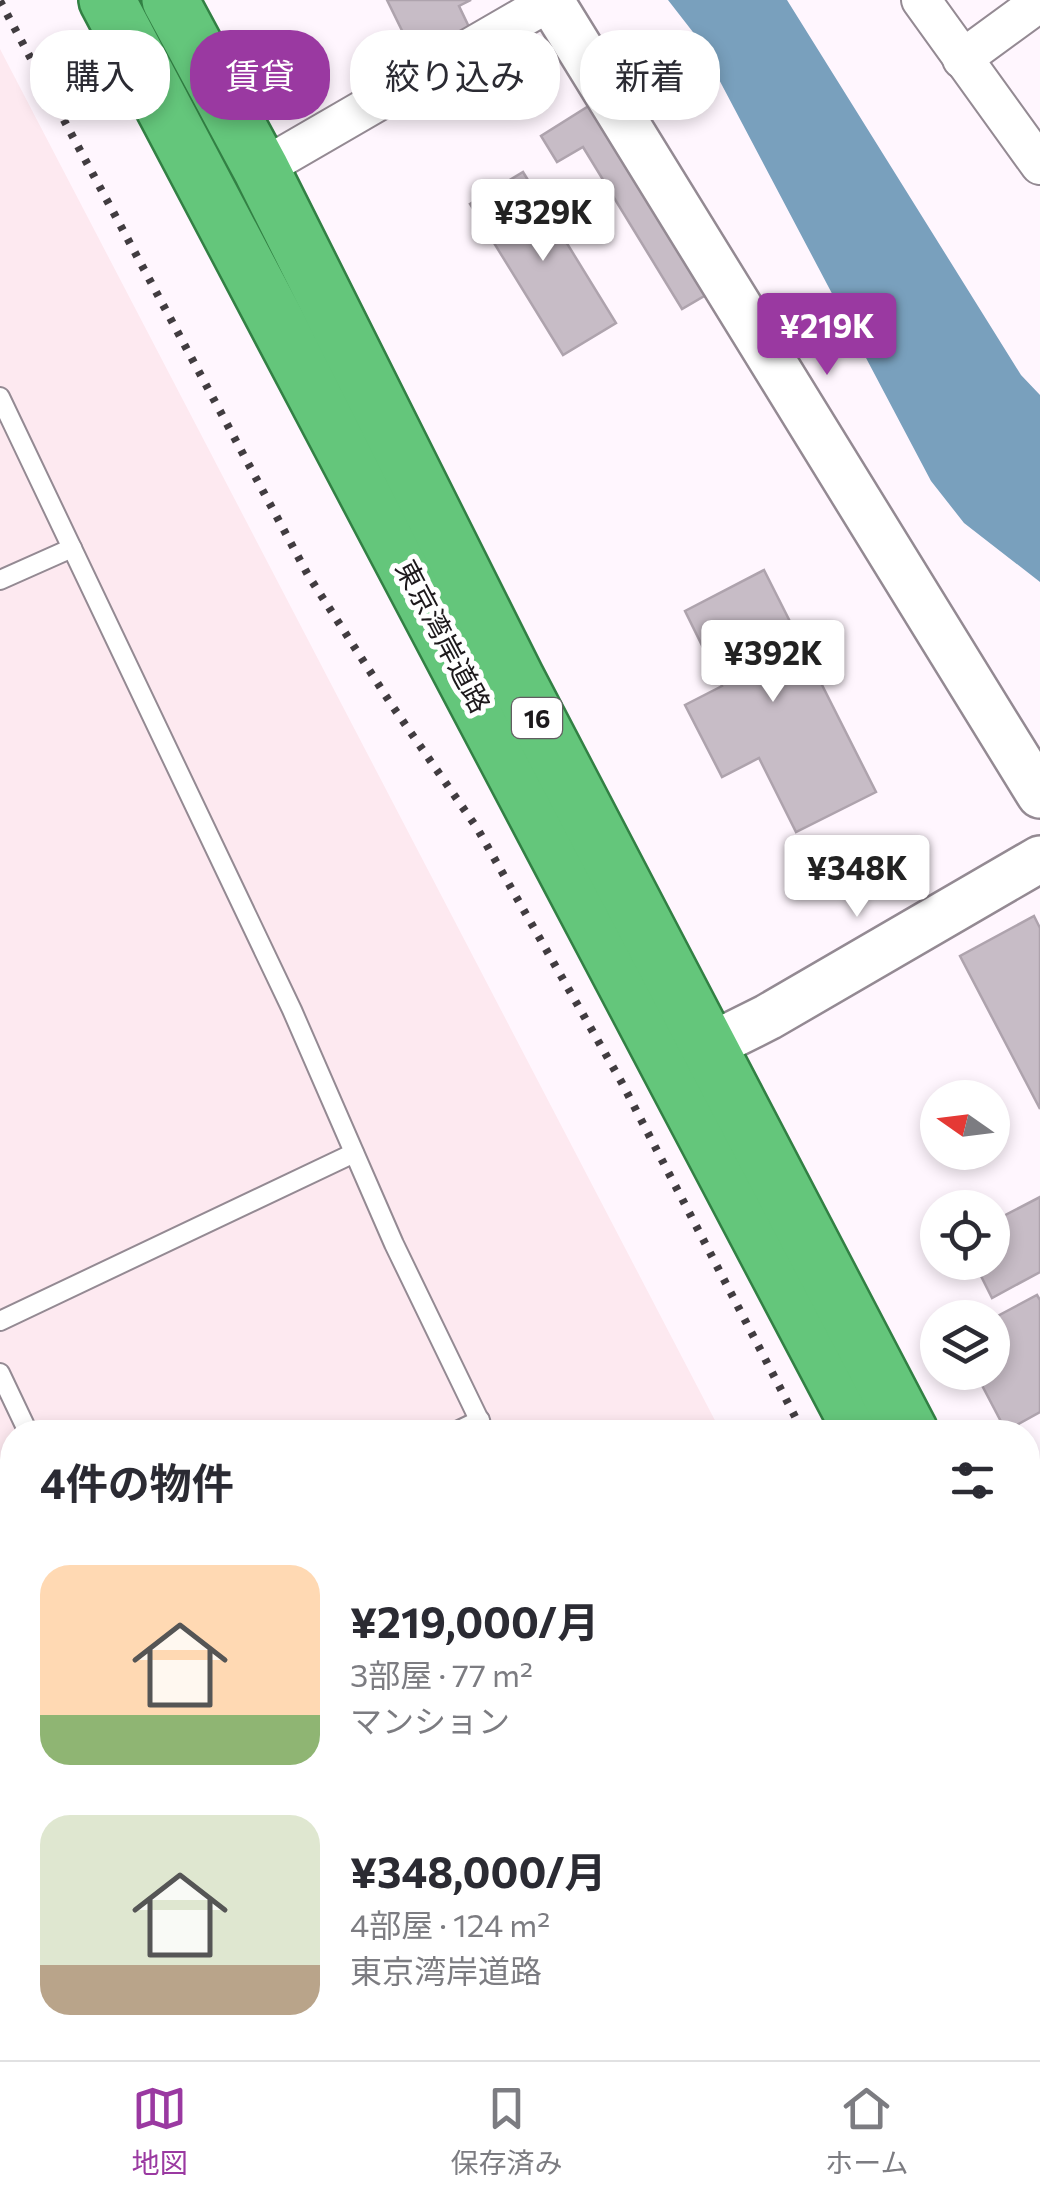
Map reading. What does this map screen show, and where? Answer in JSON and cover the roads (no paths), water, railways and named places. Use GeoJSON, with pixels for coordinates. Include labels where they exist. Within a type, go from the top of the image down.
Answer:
{"type":"FeatureCollection","features":[{"type":"Feature","properties":{"kind":"highway","name":"東京湾岸道路"},"geometry":{"type":"LineString","coordinates":[[106,0],[856,1420]]}},
{"type":"Feature","properties":{"kind":"highway","name":"東京湾岸道路"},"geometry":{"type":"LineString","coordinates":[[170,0],[904,1420]]}},
{"type":"Feature","properties":{"kind":"street"},"geometry":{"type":"LineString","coordinates":[[921,0],[1040,165]]}},
{"type":"Feature","properties":{"kind":"street"},"geometry":{"type":"LineString","coordinates":[[261,170],[551,1],[1040,795]]}},
{"type":"Feature","properties":{"kind":"street"},"geometry":{"type":"LineString","coordinates":[[962,58],[1040,2]]}},
{"type":"Feature","properties":{"kind":"street"},"geometry":{"type":"LineString","coordinates":[[710,1046],[768,1017],[1040,859]]}},
{"type":"Feature","properties":{"kind":"lane"},"geometry":{"type":"LineString","coordinates":[[0,397],[292,1010],[394,1244],[480,1420]]}},
{"type":"Feature","properties":{"kind":"lane"},"geometry":{"type":"LineString","coordinates":[[0,580],[72,548]]}},
{"type":"Feature","properties":{"kind":"lane"},"geometry":{"type":"LineString","coordinates":[[0,1320],[354,1153]]}},
{"type":"Feature","properties":{"kind":"lane"},"geometry":{"type":"LineString","coordinates":[[0,1373],[22,1420]]}},
{"type":"Feature","properties":{"kind":"water"},"geometry":{"type":"Polygon","coordinates":[[[668,0],[787,0],[1021,375],[1040,395],[1040,582],[964,523],[931,481],[720,81],[720,30],[691,30],[668,0]]]}},
{"type":"Feature","properties":{"kind":"railway"},"geometry":{"type":"LineString","coordinates":[[0,1],[308,575],[477,828],[622,1083],[797,1420]]}}]}
